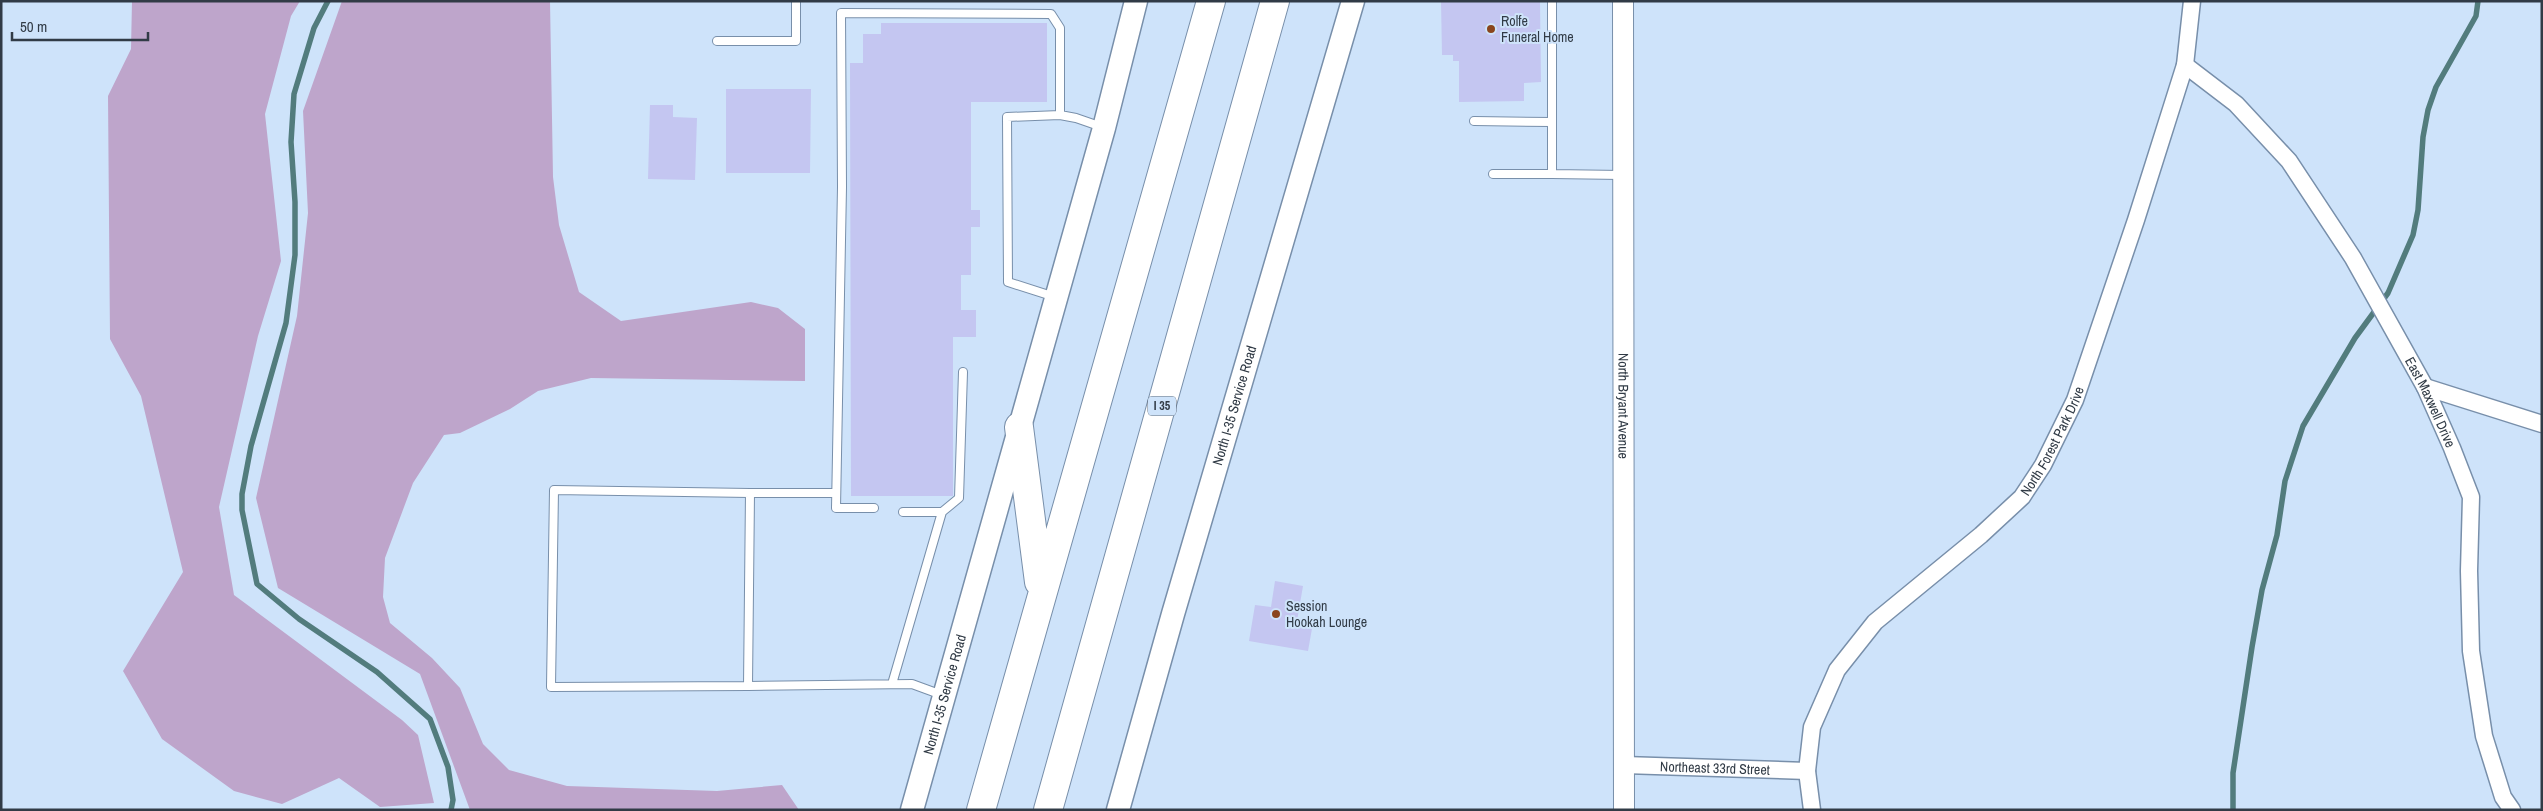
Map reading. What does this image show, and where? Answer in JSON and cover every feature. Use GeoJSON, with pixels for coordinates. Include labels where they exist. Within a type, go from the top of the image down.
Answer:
{"type":"FeatureCollection","features":[{"type":"Feature","properties":{"kind":"highway"},"geometry":{"type":"LineString","coordinates":[[981,810],[1211,1]]}},
{"type":"Feature","properties":{"kind":"highway","name":"I 35"},"geometry":{"type":"LineString","coordinates":[[1048,810],[1275,1]]}},
{"type":"Feature","properties":{"kind":"highway"},"geometry":{"type":"LineString","coordinates":[[1020,427],[1041,596]]}},
{"type":"Feature","properties":{"kind":"main road","name":"North I-35 Service Road"},"geometry":{"type":"LineString","coordinates":[[912,810],[1104,128],[1136,1]]}},
{"type":"Feature","properties":{"kind":"main road","name":"North I-35 Service Road"},"geometry":{"type":"LineString","coordinates":[[1118,810],[1181,586],[1354,1]]}},
{"type":"Feature","properties":{"kind":"street","name":"North Bryant Avenue"},"geometry":{"type":"LineString","coordinates":[[1623,1],[1624,810]]}},
{"type":"Feature","properties":{"kind":"street","name":"North Forest Park Drive"},"geometry":{"type":"LineString","coordinates":[[1812,810],[1807,771],[1812,727],[1837,670],[1876,622],[1929,579],[2022,497],[2043,465],[2075,400],[2136,220],[2184,65],[2192,1]]}},
{"type":"Feature","properties":{"kind":"street","name":"East Maxwell Drive"},"geometry":{"type":"LineString","coordinates":[[2184,65],[2236,104],[2289,161],[2353,258],[2425,387],[2472,497],[2470,571],[2472,651],[2484,736],[2503,797],[2512,810]]}},
{"type":"Feature","properties":{"kind":"street"},"geometry":{"type":"LineString","coordinates":[[2425,387],[2542,424]]}},
{"type":"Feature","properties":{"kind":"street","name":"Northeast 33rd Street"},"geometry":{"type":"LineString","coordinates":[[1624,765],[1807,771]]}},
{"type":"Feature","properties":{"kind":"lane"},"geometry":{"type":"LineString","coordinates":[[717,41],[796,41],[796,1]]}},
{"type":"Feature","properties":{"kind":"lane"},"geometry":{"type":"LineString","coordinates":[[1552,1],[1552,174]]}},
{"type":"Feature","properties":{"kind":"lane"},"geometry":{"type":"LineString","coordinates":[[874,508],[836,508],[842,187],[841,13],[1051,14],[1060,28],[1060,116]]}},
{"type":"Feature","properties":{"kind":"lane"},"geometry":{"type":"LineString","coordinates":[[1056,298],[1008,282],[1007,117],[1060,116],[1076,118],[1104,128]]}},
{"type":"Feature","properties":{"kind":"lane"},"geometry":{"type":"LineString","coordinates":[[1474,121],[1552,122]]}},
{"type":"Feature","properties":{"kind":"lane"},"geometry":{"type":"LineString","coordinates":[[1493,174],[1623,175]]}},
{"type":"Feature","properties":{"kind":"lane"},"geometry":{"type":"LineString","coordinates":[[892,684],[942,512],[959,498],[963,372]]}},
{"type":"Feature","properties":{"kind":"lane"},"geometry":{"type":"LineString","coordinates":[[836,494],[554,490],[552,687],[912,684],[944,696]]}},
{"type":"Feature","properties":{"kind":"lane"},"geometry":{"type":"LineString","coordinates":[[748,686],[750,493]]}},
{"type":"Feature","properties":{"kind":"lane"},"geometry":{"type":"LineString","coordinates":[[903,512],[942,512]]}},
{"type":"Feature","properties":{"kind":"shaded area"},"geometry":{"type":"Polygon","coordinates":[[[132,1],[300,1],[291,16],[265,114],[281,261],[258,336],[219,507],[234,595],[402,720],[418,735],[434,803],[380,807],[339,778],[282,804],[234,791],[162,739],[123,671],[183,572],[141,396],[110,339],[108,96],[131,49],[132,1]]]}},
{"type":"Feature","properties":{"kind":"shaded area"},"geometry":{"type":"Polygon","coordinates":[[[342,1],[550,1],[553,177],[559,225],[579,292],[621,321],[751,302],[778,308],[805,329],[805,381],[591,378],[538,391],[510,409],[460,433],[444,435],[413,483],[385,558],[383,597],[390,623],[432,658],[460,688],[483,744],[509,770],[567,786],[717,791],[782,785],[799,810],[470,810],[420,674],[278,588],[256,498],[297,316],[308,213],[303,111],[342,1]]]}},
{"type":"Feature","properties":{"kind":"building","name":"Rolfe Funeral Home"},"geometry":{"type":"Polygon","coordinates":[[[1441,1],[1540,1],[1541,82],[1524,83],[1524,101],[1459,102],[1459,61],[1453,61],[1453,55],[1442,55],[1441,1]]]}},
{"type":"Feature","properties":{"kind":"building"},"geometry":{"type":"Polygon","coordinates":[[[881,23],[1047,23],[1047,102],[971,102],[971,210],[980,210],[980,227],[971,227],[971,275],[961,275],[961,310],[976,310],[976,337],[953,337],[953,496],[851,496],[850,63],[863,63],[863,34],[881,34],[881,23]]]}},
{"type":"Feature","properties":{"kind":"building"},"geometry":{"type":"Polygon","coordinates":[[[726,89],[811,89],[810,173],[726,173],[726,89]]]}},
{"type":"Feature","properties":{"kind":"building"},"geometry":{"type":"Polygon","coordinates":[[[650,105],[673,105],[673,117],[697,118],[695,180],[648,179],[650,105]]]}},
{"type":"Feature","properties":{"kind":"building","name":"Session Hookah Lounge"},"geometry":{"type":"Polygon","coordinates":[[[1275,581],[1303,586],[1297,621],[1313,623],[1308,651],[1249,641],[1255,605],[1271,607],[1275,581]]]}},
{"type":"Feature","properties":{"kind":"waterway"},"geometry":{"type":"LineString","coordinates":[[328,1],[314,28],[294,94],[291,142],[295,202],[295,255],[286,323],[251,446],[242,494],[242,510],[257,584],[299,619],[377,672],[430,719],[448,767],[453,800],[451,810]]}},
{"type":"Feature","properties":{"kind":"waterway"},"geometry":{"type":"LineString","coordinates":[[2233,810],[2233,773],[2252,647],[2262,590],[2277,535],[2285,481],[2303,426],[2355,338],[2388,293],[2413,235],[2418,210],[2423,137],[2428,110],[2436,87],[2476,16],[2478,1]]}},
{"type":"Feature","properties":{"kind":"place","name":"Rolfe Funeral Home"},"geometry":{"type":"Point","coordinates":[1491,29]}},
{"type":"Feature","properties":{"kind":"place","name":"Session Hookah Lounge"},"geometry":{"type":"Point","coordinates":[1276,614]}}]}
